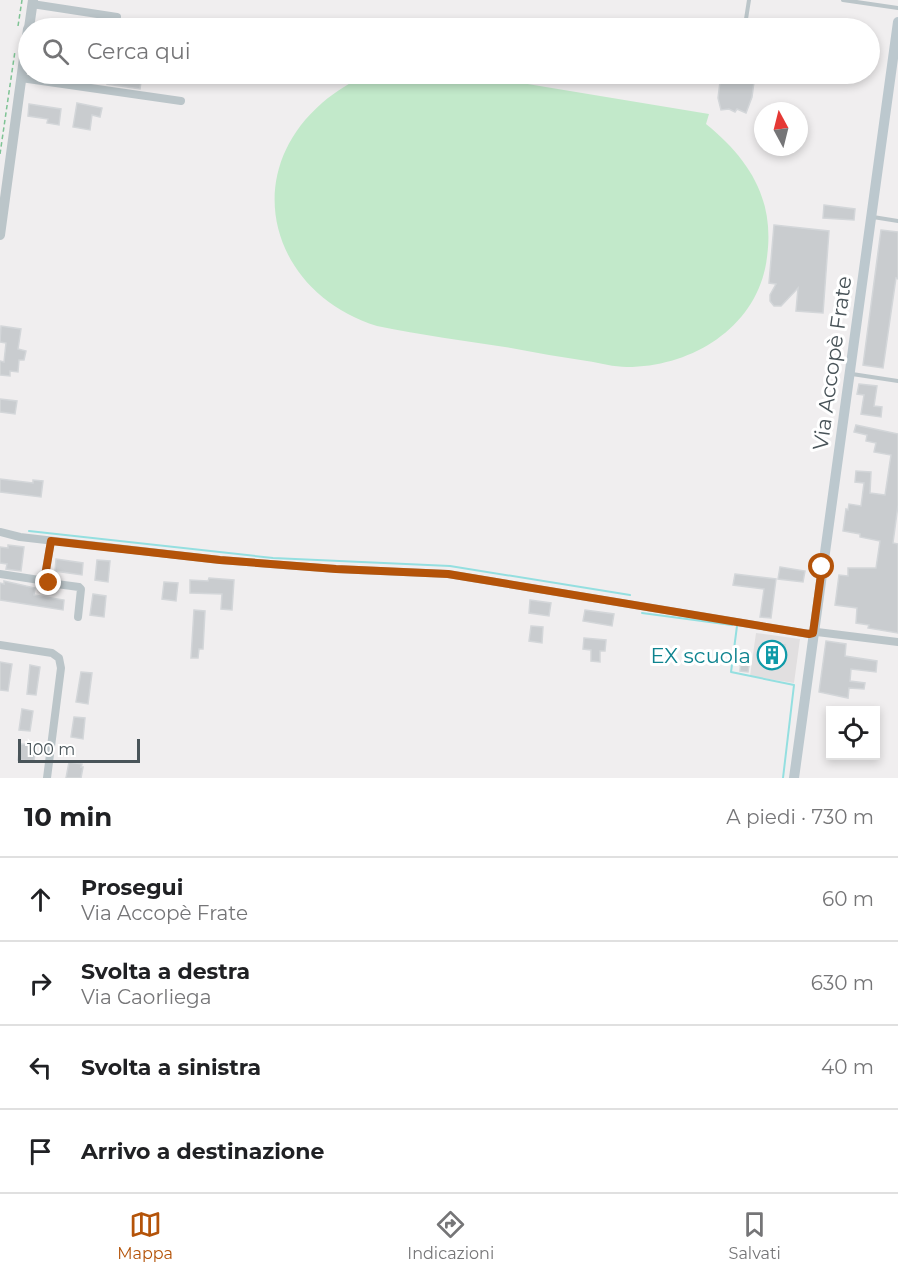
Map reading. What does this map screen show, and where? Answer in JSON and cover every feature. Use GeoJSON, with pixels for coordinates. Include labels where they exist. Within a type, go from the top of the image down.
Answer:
{"type":"FeatureCollection","features":[{"type":"Feature","properties":{"kind":"main road","name":"Via Accopè Frate"},"geometry":{"type":"LineString","coordinates":[[794,778],[898,22]]}},
{"type":"Feature","properties":{"kind":"street"},"geometry":{"type":"LineString","coordinates":[[28,18],[29,1],[117,17]]}},
{"type":"Feature","properties":{"kind":"street"},"geometry":{"type":"LineString","coordinates":[[0,235],[20,84]]}},
{"type":"Feature","properties":{"kind":"street"},"geometry":{"type":"LineString","coordinates":[[63,84],[181,101]]}},
{"type":"Feature","properties":{"kind":"street"},"geometry":{"type":"LineString","coordinates":[[0,532],[51,541],[220,560],[336,569],[448,574],[813,633],[898,642]]}},
{"type":"Feature","properties":{"kind":"street"},"geometry":{"type":"LineString","coordinates":[[46,581],[51,541]]}},
{"type":"Feature","properties":{"kind":"street"},"geometry":{"type":"LineString","coordinates":[[0,574],[79,587],[81,589],[78,617]]}},
{"type":"Feature","properties":{"kind":"street"},"geometry":{"type":"LineString","coordinates":[[0,645],[52,653],[59,658],[61,668],[47,778]]}},
{"type":"Feature","properties":{"kind":"lane"},"geometry":{"type":"LineString","coordinates":[[746,18],[749,0]]}},
{"type":"Feature","properties":{"kind":"lane"},"geometry":{"type":"LineString","coordinates":[[843,0],[898,8]]}},
{"type":"Feature","properties":{"kind":"lane"},"geometry":{"type":"LineString","coordinates":[[872,217],[898,221]]}},
{"type":"Feature","properties":{"kind":"lane"},"geometry":{"type":"LineString","coordinates":[[851,374],[898,381]]}},
{"type":"Feature","properties":{"kind":"path"},"geometry":{"type":"LineString","coordinates":[[23,18],[29,1]]}},
{"type":"Feature","properties":{"kind":"path"},"geometry":{"type":"LineString","coordinates":[[0,154],[15,47]]}},
{"type":"Feature","properties":{"kind":"shaded area"},"geometry":{"type":"Polygon","coordinates":[[[756,633],[800,639],[794,683],[750,676],[756,633]]]}},
{"type":"Feature","properties":{"kind":"green space"},"geometry":{"type":"Polygon","coordinates":[[[348,84],[528,84],[709,114],[706,124],[735,151],[756,182],[767,217],[767,257],[761,282],[751,303],[737,322],[719,338],[698,350],[676,360],[627,367],[377,326],[341,310],[313,288],[291,261],[279,230],[275,198],[280,165],[296,133],[322,103],[348,84]]]}},
{"type":"Feature","properties":{"kind":"building"},"geometry":{"type":"Polygon","coordinates":[[[107,84],[141,84],[140,89],[107,84]]]}},
{"type":"Feature","properties":{"kind":"building"},"geometry":{"type":"Polygon","coordinates":[[[720,84],[754,84],[746,113],[737,109],[735,112],[729,109],[721,110],[718,98],[720,84]]]}},
{"type":"Feature","properties":{"kind":"building"},"geometry":{"type":"Polygon","coordinates":[[[77,103],[102,108],[100,117],[92,115],[90,130],[73,127],[77,103]]]}},
{"type":"Feature","properties":{"kind":"building"},"geometry":{"type":"Polygon","coordinates":[[[29,104],[61,109],[59,125],[47,123],[48,119],[28,116],[29,104]]]}},
{"type":"Feature","properties":{"kind":"building"},"geometry":{"type":"Polygon","coordinates":[[[824,205],[855,209],[854,220],[823,218],[824,205]]]}},
{"type":"Feature","properties":{"kind":"building"},"geometry":{"type":"Polygon","coordinates":[[[774,225],[829,231],[823,313],[796,311],[798,288],[781,306],[774,306],[770,301],[770,295],[776,284],[769,283],[774,225]]]}},
{"type":"Feature","properties":{"kind":"building"},"geometry":{"type":"Polygon","coordinates":[[[881,230],[898,232],[898,279],[896,278],[883,368],[863,365],[881,230]]]}},
{"type":"Feature","properties":{"kind":"building"},"geometry":{"type":"Polygon","coordinates":[[[1,326],[21,329],[18,349],[26,351],[24,360],[19,360],[18,372],[10,371],[10,376],[0,375],[0,361],[4,362],[6,343],[0,342],[1,326]]]}},
{"type":"Feature","properties":{"kind":"building"},"geometry":{"type":"Polygon","coordinates":[[[859,384],[877,386],[874,406],[882,407],[881,417],[861,414],[864,395],[857,394],[859,384]]]}},
{"type":"Feature","properties":{"kind":"building"},"geometry":{"type":"Polygon","coordinates":[[[0,399],[17,401],[15,414],[0,412],[0,399]]]}},
{"type":"Feature","properties":{"kind":"building"},"geometry":{"type":"Polygon","coordinates":[[[856,425],[898,434],[898,505],[893,543],[898,544],[898,633],[868,628],[869,625],[856,623],[857,608],[835,605],[839,575],[848,576],[848,568],[876,568],[880,541],[843,531],[846,509],[848,510],[849,504],[861,506],[864,483],[855,482],[856,471],[871,472],[870,493],[885,495],[891,455],[874,452],[876,443],[866,441],[867,435],[854,432],[856,425]]]}},
{"type":"Feature","properties":{"kind":"building"},"geometry":{"type":"Polygon","coordinates":[[[0,479],[33,483],[33,480],[43,481],[41,497],[0,492],[0,479]]]}},
{"type":"Feature","properties":{"kind":"building"},"geometry":{"type":"Polygon","coordinates":[[[8,545],[24,547],[21,571],[6,569],[7,564],[0,563],[0,547],[8,548],[8,545]]]}},
{"type":"Feature","properties":{"kind":"building"},"geometry":{"type":"Polygon","coordinates":[[[56,559],[83,563],[82,575],[55,571],[56,559]]]}},
{"type":"Feature","properties":{"kind":"building"},"geometry":{"type":"Polygon","coordinates":[[[97,560],[110,561],[108,582],[95,580],[97,560]]]}},
{"type":"Feature","properties":{"kind":"building"},"geometry":{"type":"Polygon","coordinates":[[[780,567],[805,571],[803,582],[778,579],[780,567]]]}},
{"type":"Feature","properties":{"kind":"building"},"geometry":{"type":"Polygon","coordinates":[[[735,574],[776,579],[771,618],[760,617],[764,589],[733,585],[735,574]]]}},
{"type":"Feature","properties":{"kind":"building"},"geometry":{"type":"Polygon","coordinates":[[[209,578],[234,580],[232,610],[221,609],[222,594],[190,593],[190,580],[208,581],[209,578]]]}},
{"type":"Feature","properties":{"kind":"building"},"geometry":{"type":"Polygon","coordinates":[[[4,581],[35,588],[34,595],[64,600],[63,610],[0,600],[0,583],[4,584],[4,581]]]}},
{"type":"Feature","properties":{"kind":"building"},"geometry":{"type":"Polygon","coordinates":[[[164,582],[178,583],[176,601],[162,599],[164,582]]]}},
{"type":"Feature","properties":{"kind":"building"},"geometry":{"type":"Polygon","coordinates":[[[93,594],[106,596],[104,617],[90,615],[93,594]]]}},
{"type":"Feature","properties":{"kind":"building"},"geometry":{"type":"Polygon","coordinates":[[[530,600],[551,603],[549,616],[529,613],[530,600]]]}},
{"type":"Feature","properties":{"kind":"building"},"geometry":{"type":"Polygon","coordinates":[[[194,610],[205,611],[203,649],[199,649],[198,658],[191,658],[194,610]]]}},
{"type":"Feature","properties":{"kind":"building"},"geometry":{"type":"Polygon","coordinates":[[[585,610],[614,614],[612,626],[583,621],[585,610]]]}},
{"type":"Feature","properties":{"kind":"building"},"geometry":{"type":"Polygon","coordinates":[[[531,626],[543,627],[542,643],[529,641],[531,626]]]}},
{"type":"Feature","properties":{"kind":"building"},"geometry":{"type":"Polygon","coordinates":[[[584,638],[606,640],[605,651],[600,651],[600,662],[591,661],[591,650],[583,649],[584,638]]]}},
{"type":"Feature","properties":{"kind":"building"},"geometry":{"type":"Polygon","coordinates":[[[826,641],[846,644],[845,656],[877,661],[876,672],[851,669],[850,681],[865,683],[864,689],[849,688],[848,698],[819,692],[826,641]]]}},
{"type":"Feature","properties":{"kind":"building","name":"EX scuola"},"geometry":{"type":"Polygon","coordinates":[[[774,644],[785,645],[782,663],[759,660],[761,648],[774,649],[774,644]]]}},
{"type":"Feature","properties":{"kind":"building"},"geometry":{"type":"Polygon","coordinates":[[[740,650],[747,651],[747,658],[750,659],[748,672],[740,671],[740,650]]]}},
{"type":"Feature","properties":{"kind":"building"},"geometry":{"type":"Polygon","coordinates":[[[0,662],[12,664],[8,691],[0,690],[0,662]]]}},
{"type":"Feature","properties":{"kind":"building"},"geometry":{"type":"Polygon","coordinates":[[[30,665],[40,667],[36,695],[27,694],[30,665]]]}},
{"type":"Feature","properties":{"kind":"building"},"geometry":{"type":"Polygon","coordinates":[[[81,672],[92,673],[88,704],[76,702],[81,672]]]}},
{"type":"Feature","properties":{"kind":"building"},"geometry":{"type":"Polygon","coordinates":[[[22,709],[33,711],[30,731],[19,730],[22,709]]]}},
{"type":"Feature","properties":{"kind":"building"},"geometry":{"type":"Polygon","coordinates":[[[74,717],[85,718],[83,739],[71,737],[74,717]]]}},
{"type":"Feature","properties":{"kind":"building"},"geometry":{"type":"Polygon","coordinates":[[[20,744],[36,745],[34,761],[18,760],[20,744]]]}},
{"type":"Feature","properties":{"kind":"building"},"geometry":{"type":"Polygon","coordinates":[[[69,762],[82,764],[81,778],[66,778],[69,762]]]}},
{"type":"Feature","properties":{"kind":"waterway"},"geometry":{"type":"LineString","coordinates":[[29,531],[273,558],[450,566],[630,595]]}},
{"type":"Feature","properties":{"kind":"waterway"},"geometry":{"type":"LineString","coordinates":[[642,613],[732,625]]}},
{"type":"Feature","properties":{"kind":"waterway"},"geometry":{"type":"LineString","coordinates":[[737,626],[731,672],[794,685],[783,778]]}},
{"type":"Feature","properties":{"kind":"place","name":"EX scuola"},"geometry":{"type":"Point","coordinates":[772,655]}},
{"type":"Feature","properties":{"kind":"route"},"geometry":{"type":"LineString","coordinates":[[49,583],[45,576],[51,541],[220,560],[336,569],[448,574],[809,634],[813,633],[822,567]]}}]}
